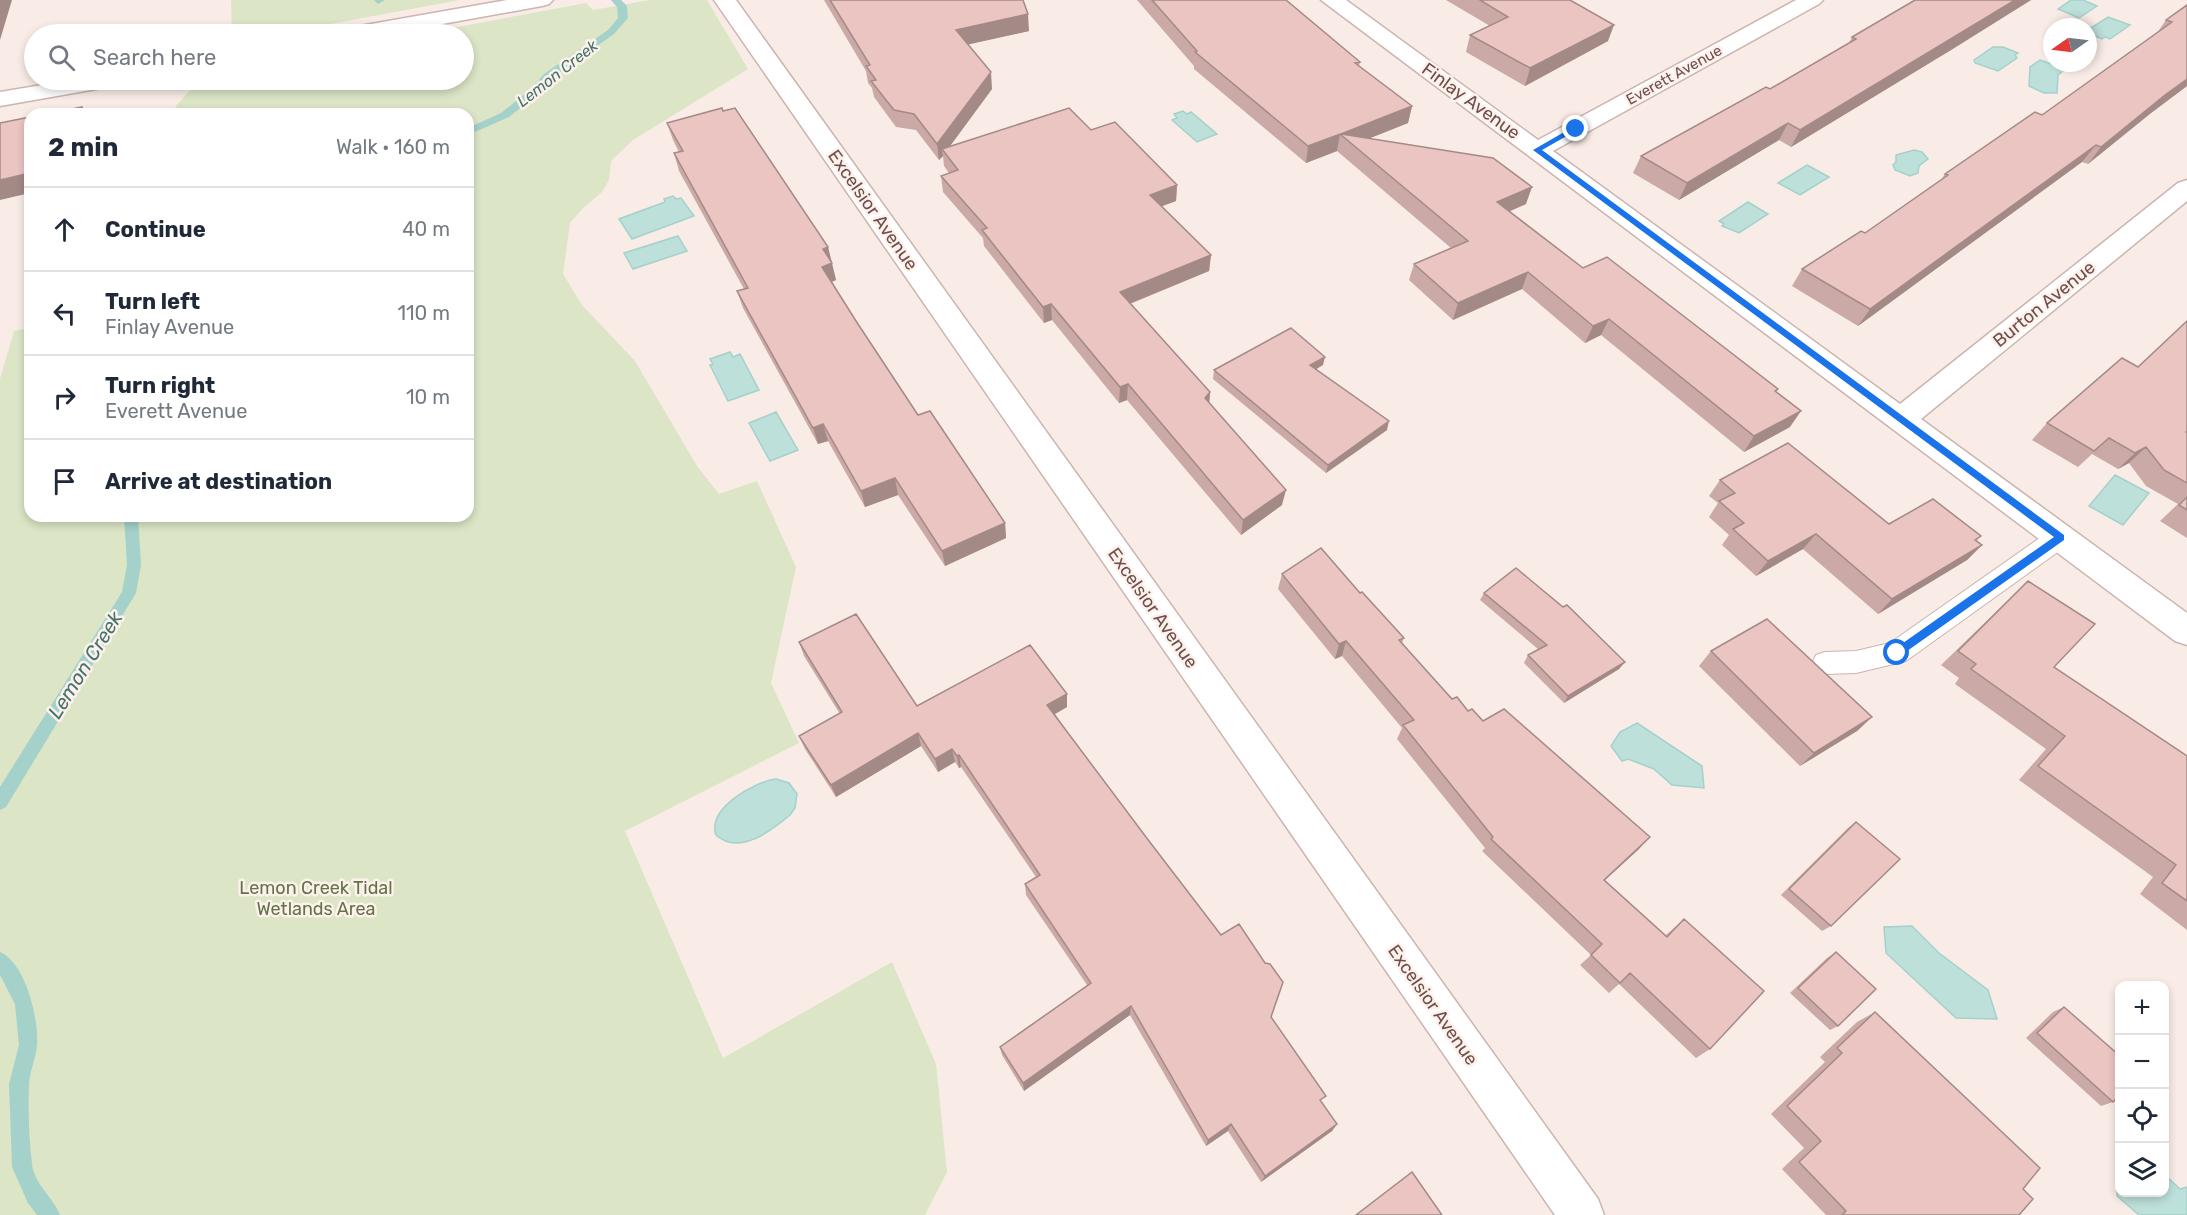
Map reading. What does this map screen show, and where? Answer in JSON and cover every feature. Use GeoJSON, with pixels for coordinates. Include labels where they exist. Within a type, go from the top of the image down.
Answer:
{"type":"FeatureCollection","features":[{"type":"Feature","properties":{"kind":"street"},"geometry":{"type":"LineString","coordinates":[[409,24],[542,0]]}},
{"type":"Feature","properties":{"kind":"street","name":"Excelsior Avenue"},"geometry":{"type":"LineString","coordinates":[[725,0],[1582,1215]]}},
{"type":"Feature","properties":{"kind":"street","name":"Finlay Avenue"},"geometry":{"type":"LineString","coordinates":[[1332,0],[2187,632]]}},
{"type":"Feature","properties":{"kind":"street","name":"Everett Avenue"},"geometry":{"type":"LineString","coordinates":[[1537,150],[1812,0]]}},
{"type":"Feature","properties":{"kind":"street"},"geometry":{"type":"LineString","coordinates":[[0,99],[51,90]]}},
{"type":"Feature","properties":{"kind":"street","name":"Burton Avenue"},"geometry":{"type":"LineString","coordinates":[[1901,419],[2187,188]]}},
{"type":"Feature","properties":{"kind":"lane"},"geometry":{"type":"LineString","coordinates":[[1825,663],[1856,662],[1897,653],[2060,537]]}},
{"type":"Feature","properties":{"kind":"green space"},"geometry":{"type":"Polygon","coordinates":[[[231,0],[460,0],[330,24],[232,24],[231,0]]]}},
{"type":"Feature","properties":{"kind":"green space","name":"Lemon Creek Tidal Wetlands Area"},"geometry":{"type":"Polygon","coordinates":[[[650,0],[707,0],[748,69],[633,140],[611,161],[609,180],[602,192],[570,223],[563,274],[582,305],[635,361],[697,466],[719,494],[757,481],[796,567],[771,683],[799,743],[625,831],[723,1058],[892,962],[936,1064],[947,1172],[925,1215],[0,1215],[0,379],[14,331],[24,329],[24,522],[474,522],[474,108],[176,108],[190,90],[474,90],[474,24],[586,3],[593,10],[650,0]]]}},
{"type":"Feature","properties":{"kind":"water"},"geometry":{"type":"Polygon","coordinates":[[[2071,0],[2083,0],[2097,6],[2079,18],[2058,9],[2071,0]]]}},
{"type":"Feature","properties":{"kind":"water"},"geometry":{"type":"Polygon","coordinates":[[[2108,17],[2130,25],[2110,39],[2105,37],[2102,39],[2097,37],[2097,24],[2108,17]]]}},
{"type":"Feature","properties":{"kind":"water"},"geometry":{"type":"Polygon","coordinates":[[[1993,47],[2003,47],[2018,53],[2015,55],[2017,58],[1998,71],[1975,63],[1974,60],[1993,47]]]}},
{"type":"Feature","properties":{"kind":"water"},"geometry":{"type":"Polygon","coordinates":[[[2040,60],[2043,61],[2043,72],[2062,72],[2058,75],[2057,93],[2044,93],[2029,86],[2030,67],[2040,60]]]}},
{"type":"Feature","properties":{"kind":"water"},"geometry":{"type":"Polygon","coordinates":[[[1183,111],[1187,114],[1191,112],[1217,134],[1197,142],[1172,120],[1177,118],[1174,114],[1183,111]]]}},
{"type":"Feature","properties":{"kind":"water"},"geometry":{"type":"Polygon","coordinates":[[[1914,150],[1922,152],[1928,159],[1919,166],[1918,173],[1910,176],[1895,170],[1893,165],[1896,162],[1896,155],[1914,150]]]}},
{"type":"Feature","properties":{"kind":"water"},"geometry":{"type":"Polygon","coordinates":[[[1807,165],[1829,177],[1800,195],[1778,183],[1807,165]]]}},
{"type":"Feature","properties":{"kind":"water"},"geometry":{"type":"Polygon","coordinates":[[[673,196],[676,199],[681,198],[694,216],[632,239],[619,219],[665,202],[664,199],[673,196]]]}},
{"type":"Feature","properties":{"kind":"water"},"geometry":{"type":"Polygon","coordinates":[[[1748,202],[1768,214],[1739,233],[1722,226],[1724,224],[1719,221],[1748,202]]]}},
{"type":"Feature","properties":{"kind":"water"},"geometry":{"type":"Polygon","coordinates":[[[678,236],[687,251],[633,269],[624,253],[678,236]]]}},
{"type":"Feature","properties":{"kind":"water"},"geometry":{"type":"Polygon","coordinates":[[[730,352],[733,357],[740,354],[759,390],[728,401],[710,365],[713,364],[710,359],[730,352]]]}},
{"type":"Feature","properties":{"kind":"water"},"geometry":{"type":"Polygon","coordinates":[[[776,412],[798,450],[770,461],[749,423],[776,412]]]}},
{"type":"Feature","properties":{"kind":"water"},"geometry":{"type":"Polygon","coordinates":[[[2115,475],[2149,493],[2123,525],[2089,506],[2115,475]]]}},
{"type":"Feature","properties":{"kind":"water"},"geometry":{"type":"Polygon","coordinates":[[[1637,723],[1702,766],[1704,788],[1672,785],[1654,769],[1628,759],[1622,761],[1611,746],[1620,732],[1637,723]]]}},
{"type":"Feature","properties":{"kind":"water"},"geometry":{"type":"Polygon","coordinates":[[[776,779],[789,783],[797,794],[795,808],[790,815],[764,834],[745,842],[725,841],[716,835],[715,825],[718,816],[734,798],[756,785],[776,779]]]}},
{"type":"Feature","properties":{"kind":"water"},"geometry":{"type":"Polygon","coordinates":[[[1912,926],[1939,953],[1988,990],[1997,1019],[1956,1018],[1886,953],[1884,927],[1912,926]]]}},
{"type":"Feature","properties":{"kind":"water"},"geometry":{"type":"Polygon","coordinates":[[[2169,1179],[2180,1189],[2187,1187],[2187,1215],[2139,1215],[2118,1197],[2169,1197],[2169,1179]]]}},
{"type":"Feature","properties":{"kind":"building"},"geometry":{"type":"Polygon","coordinates":[[[830,0],[1023,0],[1028,14],[956,30],[991,72],[937,144],[914,114],[894,110],[871,81],[876,80],[866,66],[870,65],[830,0]]]}},
{"type":"Feature","properties":{"kind":"building"},"geometry":{"type":"Polygon","coordinates":[[[1152,0],[1286,0],[1360,62],[1355,63],[1412,106],[1341,134],[1493,158],[1532,187],[1497,202],[1583,268],[1607,257],[1778,389],[1775,391],[1801,411],[1754,436],[1609,319],[1593,326],[1528,272],[1458,303],[1414,264],[1468,241],[1340,134],[1308,146],[1195,52],[1197,51],[1152,0]]]}},
{"type":"Feature","properties":{"kind":"building"},"geometry":{"type":"Polygon","coordinates":[[[1480,0],[1570,0],[1614,25],[1530,68],[1470,35],[1508,17],[1480,0]]]}},
{"type":"Feature","properties":{"kind":"building"},"geometry":{"type":"Polygon","coordinates":[[[1915,0],[2015,0],[1800,130],[1788,123],[1687,183],[1641,156],[1766,87],[1770,89],[1856,39],[1852,37],[1915,0]]]}},
{"type":"Feature","properties":{"kind":"building"},"geometry":{"type":"Polygon","coordinates":[[[2187,5],[2187,79],[2101,147],[2096,145],[1870,309],[1802,269],[1861,231],[1865,233],[2035,112],[2042,115],[2172,22],[2166,20],[2187,5]]]}},
{"type":"Feature","properties":{"kind":"building"},"geometry":{"type":"Polygon","coordinates":[[[722,108],[723,111],[735,108],[828,247],[823,249],[832,263],[822,267],[918,415],[930,411],[1005,523],[942,551],[895,478],[861,491],[823,424],[813,428],[737,291],[748,288],[674,153],[683,151],[667,123],[722,108]]]}},
{"type":"Feature","properties":{"kind":"building"},"geometry":{"type":"Polygon","coordinates":[[[1069,108],[1091,130],[1115,122],[1177,185],[1150,195],[1211,255],[1120,292],[1210,392],[1205,398],[1286,490],[1243,520],[1128,384],[1120,387],[1051,304],[1043,307],[982,230],[987,228],[941,176],[958,170],[942,149],[1069,108]]]}},
{"type":"Feature","properties":{"kind":"building"},"geometry":{"type":"Polygon","coordinates":[[[24,118],[24,174],[0,180],[0,123],[24,118]]]}},
{"type":"Feature","properties":{"kind":"building"},"geometry":{"type":"Polygon","coordinates":[[[2187,321],[2187,483],[2164,470],[2146,447],[2135,453],[2109,438],[2094,451],[2047,423],[2122,358],[2138,367],[2187,321]]]}},
{"type":"Feature","properties":{"kind":"building"},"geometry":{"type":"Polygon","coordinates":[[[1291,328],[1325,357],[1310,365],[1389,421],[1328,465],[1214,370],[1291,328]]]}},
{"type":"Feature","properties":{"kind":"building"},"geometry":{"type":"Polygon","coordinates":[[[1788,443],[1889,524],[1933,499],[1981,536],[1975,540],[1982,545],[1892,599],[1816,534],[1768,561],[1733,529],[1744,523],[1719,501],[1735,493],[1720,480],[1788,443]]]}},
{"type":"Feature","properties":{"kind":"building"},"geometry":{"type":"Polygon","coordinates":[[[2187,497],[2187,510],[2179,505],[2187,497]]]}},
{"type":"Feature","properties":{"kind":"building"},"geometry":{"type":"Polygon","coordinates":[[[1321,548],[1360,593],[1362,592],[1404,638],[1399,640],[1452,699],[1457,697],[1468,711],[1472,709],[1483,721],[1504,709],[1650,837],[1604,880],[1667,937],[1684,919],[1764,991],[1710,1049],[1630,973],[1620,983],[1591,955],[1602,944],[1491,839],[1493,837],[1403,725],[1414,720],[1346,641],[1339,644],[1282,574],[1321,548]]]}},
{"type":"Feature","properties":{"kind":"building"},"geometry":{"type":"Polygon","coordinates":[[[1516,568],[1563,607],[1567,605],[1625,662],[1568,696],[1528,655],[1547,645],[1484,593],[1516,568]]]}},
{"type":"Feature","properties":{"kind":"building"},"geometry":{"type":"Polygon","coordinates":[[[2028,581],[2095,624],[2054,667],[2187,756],[2187,901],[2162,883],[2176,865],[2038,766],[2065,736],[1971,669],[1976,664],[1958,651],[2028,581]]]}},
{"type":"Feature","properties":{"kind":"building"},"geometry":{"type":"Polygon","coordinates":[[[856,614],[917,706],[1030,645],[1067,694],[1047,705],[1149,841],[1221,935],[1239,924],[1265,963],[1270,964],[1283,982],[1271,1017],[1326,1096],[1320,1100],[1337,1124],[1265,1176],[1231,1124],[1208,1140],[1131,1006],[1023,1083],[1000,1047],[1091,983],[1025,884],[1040,875],[959,755],[957,756],[952,749],[935,759],[918,733],[831,785],[799,736],[842,712],[799,642],[856,614]]]}},
{"type":"Feature","properties":{"kind":"building"},"geometry":{"type":"Polygon","coordinates":[[[1767,619],[1872,717],[1814,753],[1711,651],[1767,619]]]}},
{"type":"Feature","properties":{"kind":"building"},"geometry":{"type":"Polygon","coordinates":[[[1856,822],[1900,859],[1831,926],[1789,889],[1856,822]]]}},
{"type":"Feature","properties":{"kind":"building"},"geometry":{"type":"Polygon","coordinates":[[[1836,952],[1876,989],[1838,1026],[1798,988],[1836,952]]]}},
{"type":"Feature","properties":{"kind":"building"},"geometry":{"type":"Polygon","coordinates":[[[2064,1007],[2115,1052],[2115,1100],[2113,1102],[2037,1033],[2064,1007]]]}},
{"type":"Feature","properties":{"kind":"building"},"geometry":{"type":"Polygon","coordinates":[[[1875,1012],[2040,1168],[2023,1189],[2033,1199],[2019,1215],[1842,1215],[1846,1211],[1799,1162],[1821,1141],[1787,1106],[1842,1053],[1837,1048],[1875,1012]]]}},
{"type":"Feature","properties":{"kind":"building"},"geometry":{"type":"Polygon","coordinates":[[[1412,1172],[1442,1215],[1356,1215],[1412,1172]]]}},
{"type":"Feature","properties":{"kind":"waterway","name":"Lemon Creek"},"geometry":{"type":"LineString","coordinates":[[474,129],[505,115],[535,91],[548,76],[611,32],[623,18],[622,6],[616,0]]}},
{"type":"Feature","properties":{"kind":"waterway","name":"Lemon Creek"},"geometry":{"type":"LineString","coordinates":[[0,802],[129,593],[134,565],[131,522]]}},
{"type":"Feature","properties":{"kind":"waterway","name":"Lemon Creek"},"geometry":{"type":"LineString","coordinates":[[0,961],[9,971],[24,1003],[28,1045],[19,1084],[22,1167],[35,1196],[50,1215]]}},
{"type":"Feature","properties":{"kind":"route"},"geometry":{"type":"LineString","coordinates":[[1576,129],[1537,150],[2060,537],[1897,653]]}}]}
